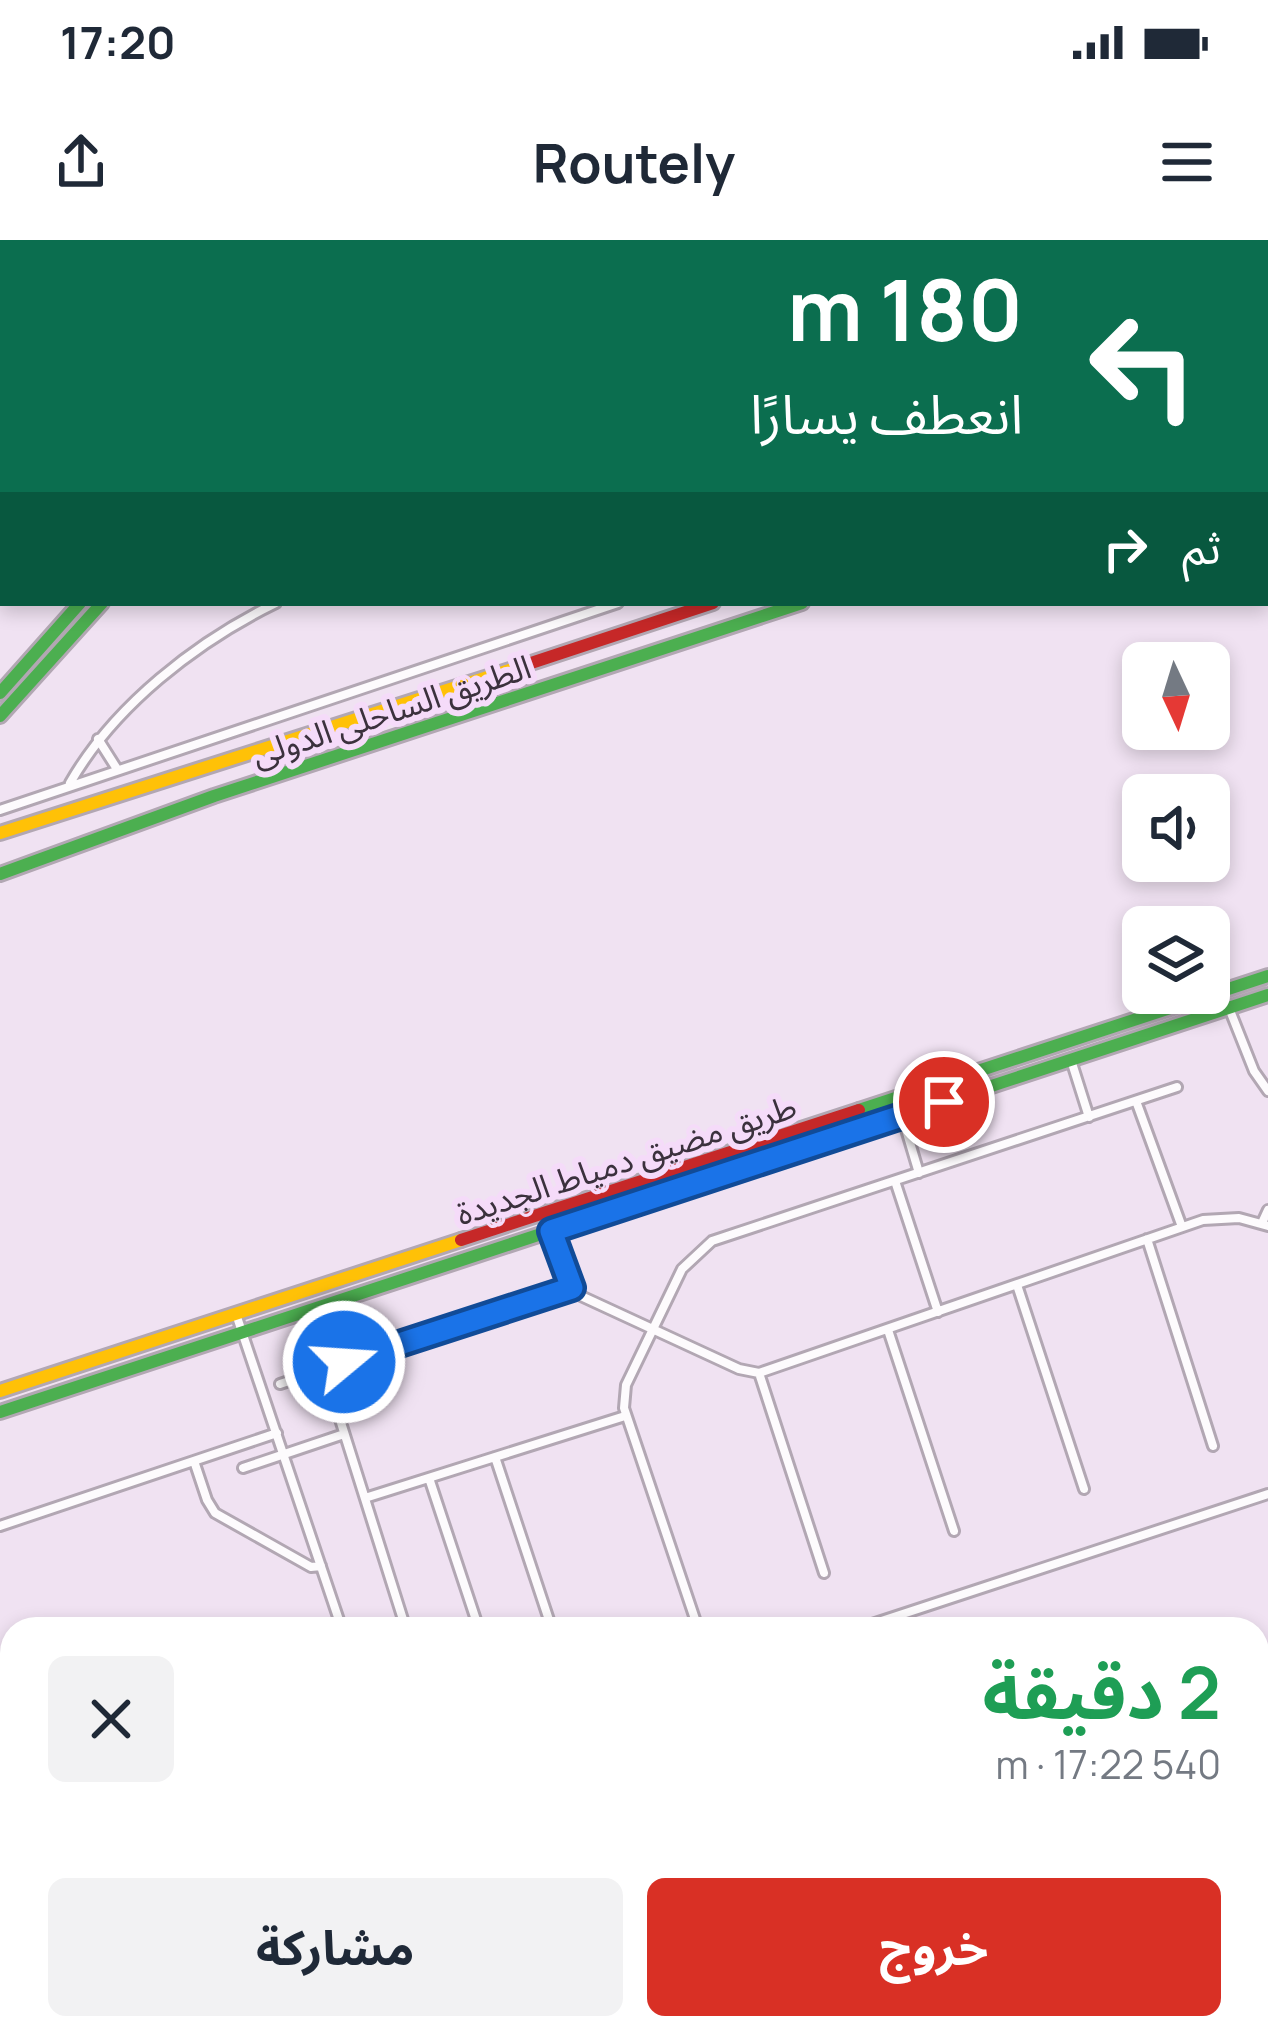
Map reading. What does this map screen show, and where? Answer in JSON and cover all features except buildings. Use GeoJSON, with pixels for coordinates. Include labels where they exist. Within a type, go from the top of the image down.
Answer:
{"type":"FeatureCollection","features":[{"type":"Feature","properties":{"kind":"main road"},"geometry":{"type":"LineString","coordinates":[[0,693],[77,606]]}},
{"type":"Feature","properties":{"kind":"main road"},"geometry":{"type":"LineString","coordinates":[[0,716],[99,606]]}},
{"type":"Feature","properties":{"kind":"main road","name":"الطريق الساحلى الدولى"},"geometry":{"type":"LineString","coordinates":[[0,832],[704,606]]}},
{"type":"Feature","properties":{"kind":"main road","name":"الطريق الساحلى الدولى"},"geometry":{"type":"LineString","coordinates":[[0,874],[214,796],[793,606]]}},
{"type":"Feature","properties":{"kind":"main road","name":"طريق مضيق دمياط الجديدة"},"geometry":{"type":"LineString","coordinates":[[0,1391],[1268,976]]}},
{"type":"Feature","properties":{"kind":"main road","name":"طريق مضيق دمياط الجديدة"},"geometry":{"type":"LineString","coordinates":[[1230,1007],[1268,995]]}},
{"type":"Feature","properties":{"kind":"main road","name":"طريق مضيق دمياط الجديدة"},"geometry":{"type":"LineString","coordinates":[[0,1412],[1208,1014]]}},
{"type":"Feature","properties":{"kind":"main road"},"geometry":{"type":"LineString","coordinates":[[621,1190],[628,1206]]}},
{"type":"Feature","properties":{"kind":"street"},"geometry":{"type":"LineString","coordinates":[[0,512],[0,537]]}},
{"type":"Feature","properties":{"kind":"street"},"geometry":{"type":"LineString","coordinates":[[69,785],[98,739],[137,699],[206,645],[271,606]]}},
{"type":"Feature","properties":{"kind":"street"},"geometry":{"type":"LineString","coordinates":[[0,810],[609,606]]}},
{"type":"Feature","properties":{"kind":"street"},"geometry":{"type":"LineString","coordinates":[[98,739],[117,769]]}},
{"type":"Feature","properties":{"kind":"street"},"geometry":{"type":"LineString","coordinates":[[1230,1010],[1254,1071],[1268,1091]]}},
{"type":"Feature","properties":{"kind":"street"},"geometry":{"type":"LineString","coordinates":[[1071,1060],[1089,1117]]}},
{"type":"Feature","properties":{"kind":"street"},"geometry":{"type":"LineString","coordinates":[[694,1617],[625,1415],[626,1385],[687,1262],[705,1246],[1177,1087]]}},
{"type":"Feature","properties":{"kind":"street"},"geometry":{"type":"LineString","coordinates":[[1136,1101],[1182,1227]]}},
{"type":"Feature","properties":{"kind":"street"},"geometry":{"type":"LineString","coordinates":[[902,1116],[919,1173]]}},
{"type":"Feature","properties":{"kind":"street"},"geometry":{"type":"LineString","coordinates":[[896,1181],[938,1312]]}},
{"type":"Feature","properties":{"kind":"street"},"geometry":{"type":"LineString","coordinates":[[551,1231],[572,1288],[586,1300],[739,1369],[759,1373],[1182,1227],[1215,1218],[1265,1224],[1268,1210]]}},
{"type":"Feature","properties":{"kind":"street"},"geometry":{"type":"LineString","coordinates":[[1147,1239],[1214,1446]]}},
{"type":"Feature","properties":{"kind":"street"},"geometry":{"type":"LineString","coordinates":[[1017,1285],[1084,1489]]}},
{"type":"Feature","properties":{"kind":"street"},"geometry":{"type":"LineString","coordinates":[[280,1384],[572,1288]]}},
{"type":"Feature","properties":{"kind":"street"},"geometry":{"type":"LineString","coordinates":[[236,1314],[338,1617]]}},
{"type":"Feature","properties":{"kind":"street"},"geometry":{"type":"LineString","coordinates":[[888,1330],[954,1531]]}},
{"type":"Feature","properties":{"kind":"street"},"geometry":{"type":"LineString","coordinates":[[344,1362],[332,1389],[402,1617]]}},
{"type":"Feature","properties":{"kind":"street"},"geometry":{"type":"LineString","coordinates":[[759,1373],[824,1573]]}},
{"type":"Feature","properties":{"kind":"street"},"geometry":{"type":"LineString","coordinates":[[365,1498],[625,1415]]}},
{"type":"Feature","properties":{"kind":"street"},"geometry":{"type":"LineString","coordinates":[[0,1526],[278,1433]]}},
{"type":"Feature","properties":{"kind":"street"},"geometry":{"type":"LineString","coordinates":[[243,1468],[344,1434]]}},
{"type":"Feature","properties":{"kind":"street"},"geometry":{"type":"LineString","coordinates":[[495,1457],[548,1617]]}},
{"type":"Feature","properties":{"kind":"street"},"geometry":{"type":"LineString","coordinates":[[194,1461],[207,1500],[221,1518],[311,1567],[321,1566]]}},
{"type":"Feature","properties":{"kind":"street"},"geometry":{"type":"LineString","coordinates":[[429,1478],[475,1617]]}},
{"type":"Feature","properties":{"kind":"street"},"geometry":{"type":"LineString","coordinates":[[894,1617],[1268,1494]]}},
{"type":"Feature","properties":{"kind":"traffic: fast"},"geometry":{"type":"LineString","coordinates":[[0,693],[77,606]]}},
{"type":"Feature","properties":{"kind":"traffic: fast"},"geometry":{"type":"LineString","coordinates":[[0,716],[99,606]]}},
{"type":"Feature","properties":{"kind":"traffic: fast"},"geometry":{"type":"LineString","coordinates":[[0,874],[214,796],[793,606]]}},
{"type":"Feature","properties":{"kind":"traffic: fast"},"geometry":{"type":"LineString","coordinates":[[859,1110],[1268,976]]}},
{"type":"Feature","properties":{"kind":"traffic: fast"},"geometry":{"type":"LineString","coordinates":[[0,1412],[1268,995]]}},
{"type":"Feature","properties":{"kind":"traffic: slow"},"geometry":{"type":"LineString","coordinates":[[0,833],[522,666]]}},
{"type":"Feature","properties":{"kind":"traffic: slow"},"geometry":{"type":"LineString","coordinates":[[0,1391],[461,1240]]}},
{"type":"Feature","properties":{"kind":"traffic: jam"},"geometry":{"type":"LineString","coordinates":[[522,666],[704,606]]}},
{"type":"Feature","properties":{"kind":"traffic: jam"},"geometry":{"type":"LineString","coordinates":[[461,1240],[859,1110]]}},
{"type":"Feature","properties":{"kind":"route"},"geometry":{"type":"LineString","coordinates":[[344,1362],[572,1288],[551,1231],[944,1102]]}}]}
